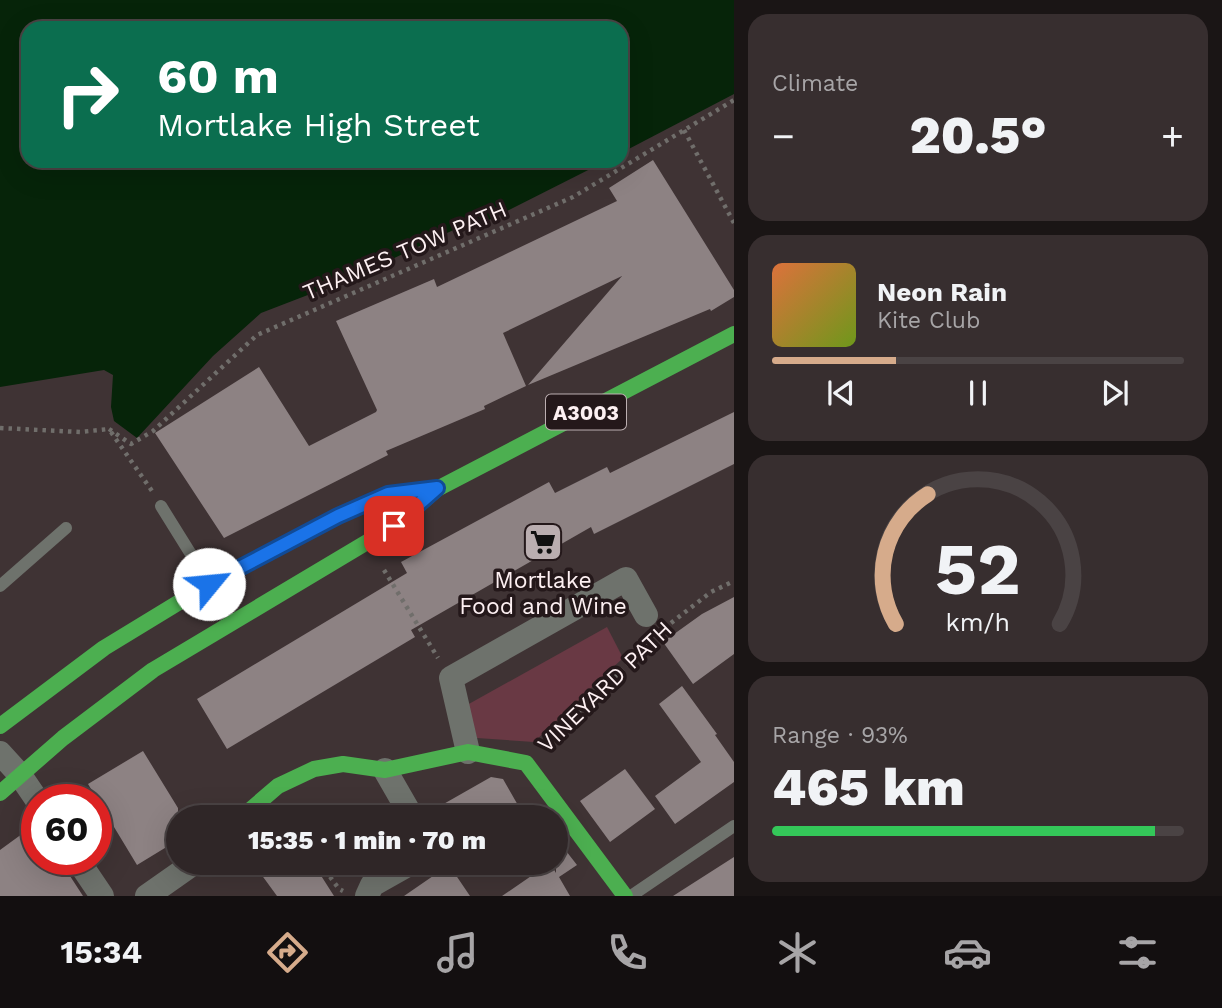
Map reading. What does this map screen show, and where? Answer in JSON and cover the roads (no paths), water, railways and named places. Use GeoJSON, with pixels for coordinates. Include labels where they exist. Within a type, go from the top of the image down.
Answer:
{"type":"FeatureCollection","features":[{"type":"Feature","properties":{"kind":"main road","name":"A3003"},"geometry":{"type":"LineString","coordinates":[[0,793],[63,737],[153,670],[394,526],[437,488],[734,334]]}},
{"type":"Feature","properties":{"kind":"main road","name":"A3003"},"geometry":{"type":"LineString","coordinates":[[0,726],[104,648],[209,584],[338,516],[388,494],[437,488]]}},
{"type":"Feature","properties":{"kind":"main road","name":"VINEYARD PATH"},"geometry":{"type":"LineString","coordinates":[[256,805],[278,786],[314,769],[344,764],[386,770],[468,752],[526,763],[625,896]]}},
{"type":"Feature","properties":{"kind":"street","name":"VINEYARD PATH"},"geometry":{"type":"LineString","coordinates":[[468,752],[451,678],[626,579],[653,624]]}},
{"type":"Feature","properties":{"kind":"street"},"geometry":{"type":"LineString","coordinates":[[0,753],[26,784]]}},
{"type":"Feature","properties":{"kind":"street"},"geometry":{"type":"LineString","coordinates":[[386,770],[405,805]]}},
{"type":"Feature","properties":{"kind":"street"},"geometry":{"type":"LineString","coordinates":[[88,875],[102,896]]}},
{"type":"Feature","properties":{"kind":"street"},"geometry":{"type":"LineString","coordinates":[[147,896],[177,875]]}},
{"type":"Feature","properties":{"kind":"street"},"geometry":{"type":"LineString","coordinates":[[357,894],[390,875]]}},
{"type":"Feature","properties":{"kind":"lane"},"geometry":{"type":"LineString","coordinates":[[159,501],[209,584]]}},
{"type":"Feature","properties":{"kind":"lane"},"geometry":{"type":"LineString","coordinates":[[0,586],[66,528]]}},
{"type":"Feature","properties":{"kind":"lane"},"geometry":{"type":"LineString","coordinates":[[631,896],[734,826]]}},
{"type":"Feature","properties":{"kind":"place","name":"Mortlake Food and Wine"},"geometry":{"type":"Point","coordinates":[543,542]}}]}
